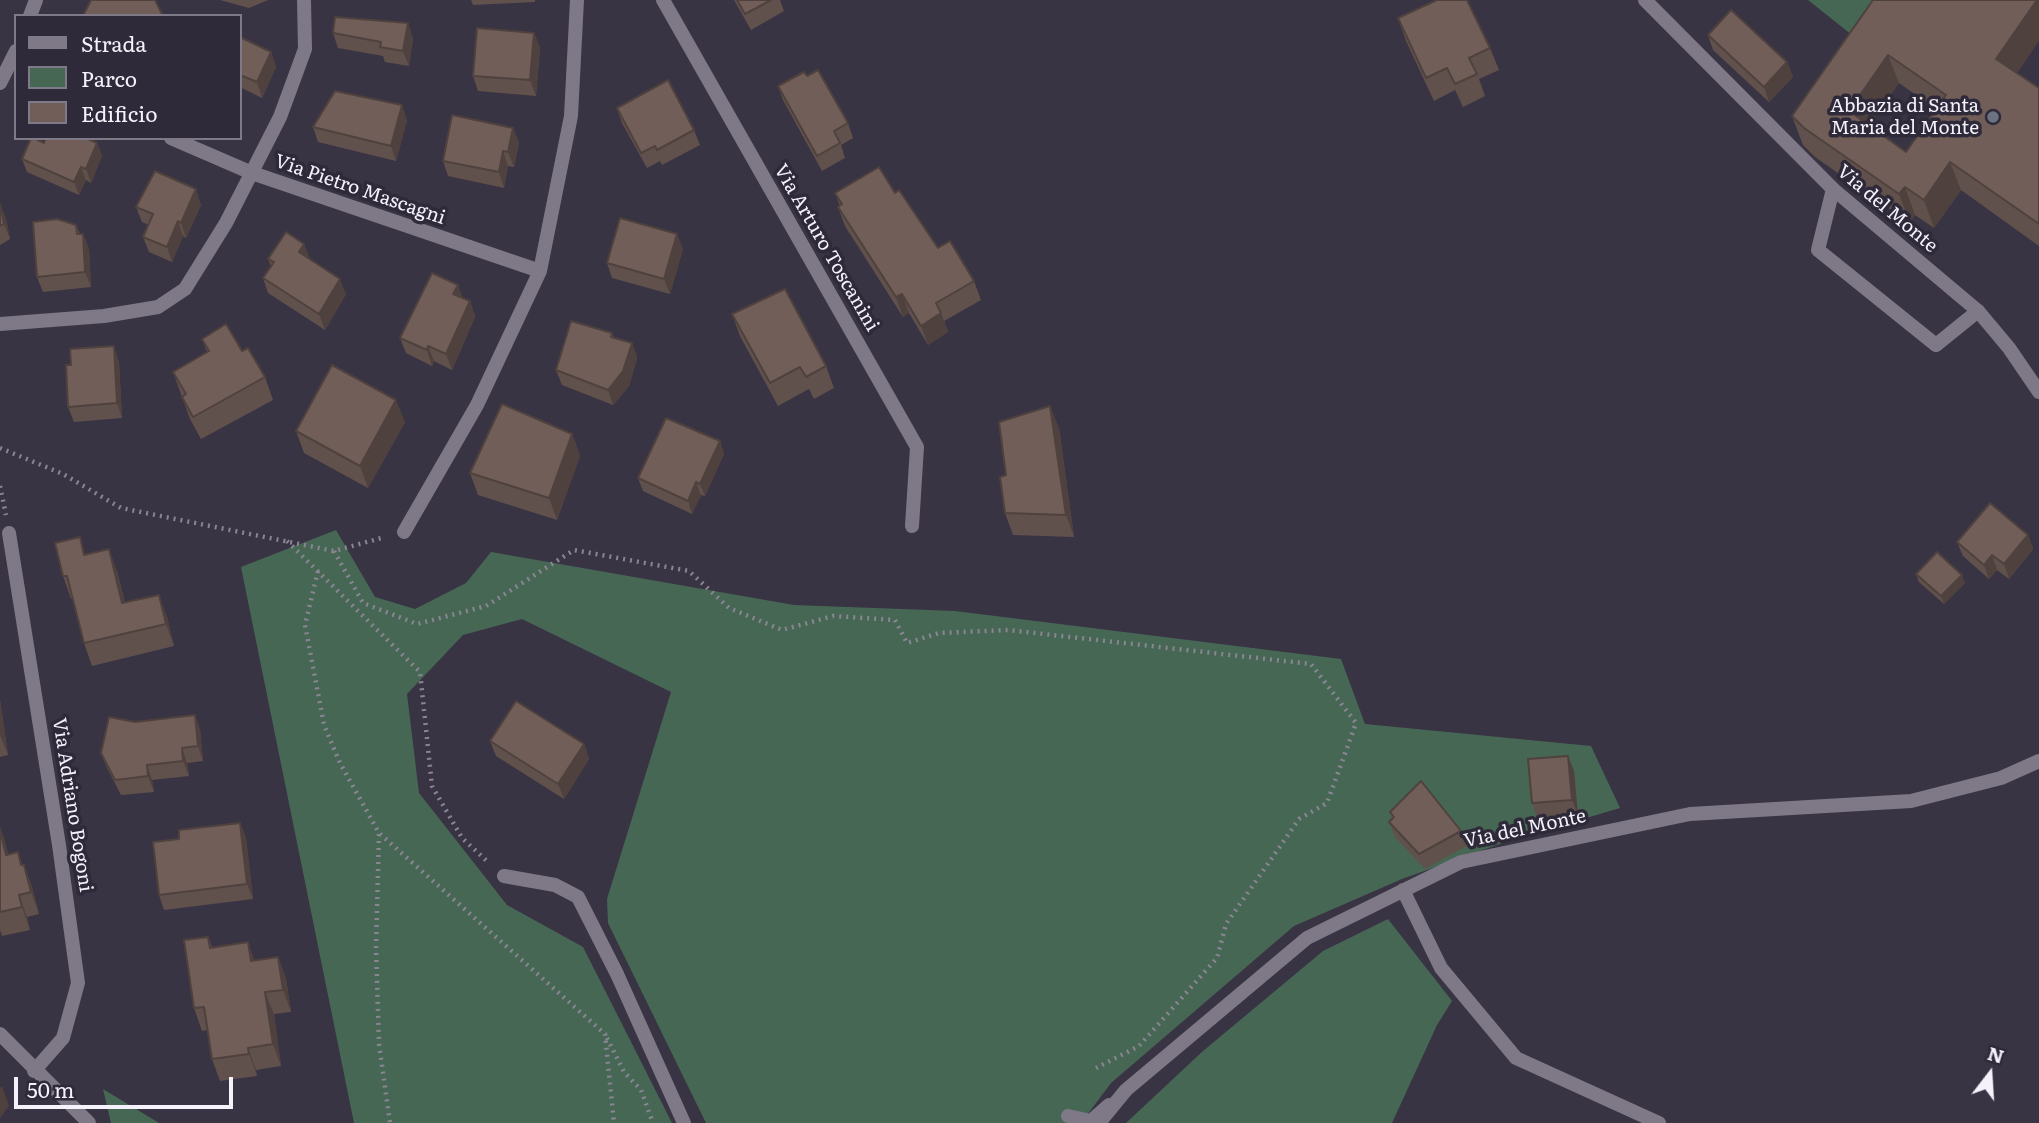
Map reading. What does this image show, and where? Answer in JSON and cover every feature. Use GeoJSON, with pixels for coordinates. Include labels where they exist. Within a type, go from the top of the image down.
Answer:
{"type":"FeatureCollection","features":[{"type":"Feature","properties":{"kind":"street"},"geometry":{"type":"LineString","coordinates":[[0,324],[104,316],[158,307],[185,289],[199,270],[280,117],[304,50],[304,0]]}},
{"type":"Feature","properties":{"kind":"street"},"geometry":{"type":"LineString","coordinates":[[404,532],[477,405],[540,271],[570,116],[578,0]]}},
{"type":"Feature","properties":{"kind":"street","name":"Via Arturo Toscanini"},"geometry":{"type":"LineString","coordinates":[[663,0],[917,447],[912,526]]}},
{"type":"Feature","properties":{"kind":"street","name":"Via del Monte"},"geometry":{"type":"LineString","coordinates":[[1645,0],[1833,189],[1978,311],[2009,348],[2039,392]]}},
{"type":"Feature","properties":{"kind":"street"},"geometry":{"type":"LineString","coordinates":[[0,83],[8,68]]}},
{"type":"Feature","properties":{"kind":"street","name":"Via Pietro Mascagni"},"geometry":{"type":"LineString","coordinates":[[176,140],[252,173],[540,271]]}},
{"type":"Feature","properties":{"kind":"street"},"geometry":{"type":"LineString","coordinates":[[1833,189],[1818,250],[1936,345],[1978,311]]}},
{"type":"Feature","properties":{"kind":"street","name":"Via Adriano Bogoni"},"geometry":{"type":"LineString","coordinates":[[9,533],[60,845],[78,983],[63,1038],[34,1071]]}},
{"type":"Feature","properties":{"kind":"street","name":"Via del Monte"},"geometry":{"type":"LineString","coordinates":[[1099,1123],[1126,1090],[1307,938],[1461,862],[1690,814],[1911,801],[2001,778],[2039,761]]}},
{"type":"Feature","properties":{"kind":"street"},"geometry":{"type":"LineString","coordinates":[[504,876],[555,885],[578,897],[617,974],[684,1123]]}},
{"type":"Feature","properties":{"kind":"street"},"geometry":{"type":"LineString","coordinates":[[1403,890],[1441,968],[1516,1058],[1659,1123]]}},
{"type":"Feature","properties":{"kind":"street"},"geometry":{"type":"LineString","coordinates":[[0,1034],[34,1071],[89,1123]]}},
{"type":"Feature","properties":{"kind":"street"},"geometry":{"type":"LineString","coordinates":[[1068,1116],[1090,1121],[1126,1090]]}},
{"type":"Feature","properties":{"kind":"path"},"geometry":{"type":"LineString","coordinates":[[0,448],[63,474],[121,508],[334,551],[404,532]]}},
{"type":"Feature","properties":{"kind":"path"},"geometry":{"type":"LineString","coordinates":[[286,540],[421,672],[432,786],[461,838],[504,876]]}},
{"type":"Feature","properties":{"kind":"path"},"geometry":{"type":"LineString","coordinates":[[334,551],[363,603],[417,624],[486,606],[574,550],[689,571],[729,608],[782,630],[833,615],[895,620],[907,643],[939,633],[1008,630],[1311,664],[1356,723],[1328,803],[1298,819],[1226,924],[1217,958],[1139,1046],[1096,1068]]}},
{"type":"Feature","properties":{"kind":"path"},"geometry":{"type":"LineString","coordinates":[[318,572],[305,625],[324,725],[340,763],[379,833],[605,1034],[624,1072],[641,1090],[653,1123]]}},
{"type":"Feature","properties":{"kind":"path"},"geometry":{"type":"LineString","coordinates":[[379,833],[376,947],[379,1044],[390,1123]]}},
{"type":"Feature","properties":{"kind":"path"},"geometry":{"type":"LineString","coordinates":[[605,1034],[614,1123]]}},
{"type":"Feature","properties":{"kind":"green space"},"geometry":{"type":"Polygon","coordinates":[[[1808,0],[1893,0],[1862,43],[1808,0]]]}},
{"type":"Feature","properties":{"kind":"green space"},"geometry":{"type":"Polygon","coordinates":[[[336,530],[375,597],[415,609],[466,583],[491,552],[794,605],[955,611],[1341,659],[1365,724],[1591,746],[1620,808],[1505,842],[1402,879],[1294,926],[1111,1083],[1081,1123],[706,1123],[608,923],[607,899],[671,692],[522,619],[463,635],[407,694],[419,793],[507,905],[583,947],[672,1123],[354,1123],[241,567],[336,530]]]}},
{"type":"Feature","properties":{"kind":"green space"},"geometry":{"type":"Polygon","coordinates":[[[1388,919],[1452,1001],[1437,1025],[1392,1123],[1126,1123],[1203,1051],[1323,951],[1388,919]]]}},
{"type":"Feature","properties":{"kind":"green space"},"geometry":{"type":"Polygon","coordinates":[[[103,1089],[159,1123],[111,1123],[103,1089]]]}},
{"type":"Feature","properties":{"kind":"building"},"geometry":{"type":"Polygon","coordinates":[[[91,0],[155,0],[162,14],[84,14],[91,0]]]}},
{"type":"Feature","properties":{"kind":"building"},"geometry":{"type":"Polygon","coordinates":[[[737,0],[771,0],[745,14],[737,0]]]}},
{"type":"Feature","properties":{"kind":"building"},"geometry":{"type":"Polygon","coordinates":[[[1437,0],[1467,0],[1490,48],[1469,58],[1477,74],[1455,84],[1447,68],[1426,78],[1398,18],[1437,0]]]}},
{"type":"Feature","properties":{"kind":"building","name":"Abbazia di Santa Maria del Monte"},"geometry":{"type":"Polygon","coordinates":[[[1873,0],[2037,0],[1996,59],[2039,88],[2039,224],[1950,162],[1924,200],[1905,187],[1899,194],[1804,128],[1792,116],[1873,0]],[[1888,55],[1849,111],[1906,152],[1946,95],[1888,55]]]}},
{"type":"Feature","properties":{"kind":"building"},"geometry":{"type":"Polygon","coordinates":[[[1731,10],[1787,62],[1764,87],[1708,35],[1731,10]]]}},
{"type":"Feature","properties":{"kind":"building"},"geometry":{"type":"Polygon","coordinates":[[[335,17],[408,23],[403,51],[380,47],[381,42],[333,33],[335,17]]]}},
{"type":"Feature","properties":{"kind":"building"},"geometry":{"type":"Polygon","coordinates":[[[477,28],[534,33],[530,80],[473,76],[477,28]]]}},
{"type":"Feature","properties":{"kind":"building"},"geometry":{"type":"Polygon","coordinates":[[[242,38],[271,52],[257,82],[242,76],[242,38]]]}},
{"type":"Feature","properties":{"kind":"building"},"geometry":{"type":"Polygon","coordinates":[[[818,70],[848,123],[834,131],[840,143],[817,156],[778,86],[804,72],[807,76],[818,70]]]}},
{"type":"Feature","properties":{"kind":"building"},"geometry":{"type":"Polygon","coordinates":[[[668,80],[694,130],[657,150],[655,146],[641,153],[617,108],[668,80]]]}},
{"type":"Feature","properties":{"kind":"building"},"geometry":{"type":"Polygon","coordinates":[[[335,91],[402,105],[391,146],[313,127],[335,91]]]}},
{"type":"Feature","properties":{"kind":"building"},"geometry":{"type":"Polygon","coordinates":[[[452,115],[513,128],[508,152],[503,151],[499,172],[443,161],[452,115]]]}},
{"type":"Feature","properties":{"kind":"building"},"geometry":{"type":"Polygon","coordinates":[[[30,140],[44,143],[45,140],[90,140],[97,143],[86,169],[81,167],[74,182],[22,159],[30,140]]]}},
{"type":"Feature","properties":{"kind":"building"},"geometry":{"type":"Polygon","coordinates":[[[879,167],[895,193],[899,190],[938,248],[950,241],[974,281],[936,303],[941,313],[921,326],[902,294],[896,297],[838,207],[842,204],[835,193],[879,167]]]}},
{"type":"Feature","properties":{"kind":"building"},"geometry":{"type":"Polygon","coordinates":[[[155,171],[196,189],[167,247],[143,237],[153,214],[136,207],[155,171]]]}},
{"type":"Feature","properties":{"kind":"building"},"geometry":{"type":"Polygon","coordinates":[[[0,204],[4,224],[0,226],[0,204]]]}},
{"type":"Feature","properties":{"kind":"building"},"geometry":{"type":"Polygon","coordinates":[[[620,218],[677,234],[664,279],[607,263],[620,218]]]}},
{"type":"Feature","properties":{"kind":"building"},"geometry":{"type":"Polygon","coordinates":[[[57,219],[76,225],[77,234],[83,234],[85,272],[37,277],[33,222],[57,219]]]}},
{"type":"Feature","properties":{"kind":"building"},"geometry":{"type":"Polygon","coordinates":[[[286,232],[304,244],[299,252],[340,279],[319,314],[263,278],[274,262],[268,259],[286,232]]]}},
{"type":"Feature","properties":{"kind":"building"},"geometry":{"type":"Polygon","coordinates":[[[432,273],[458,285],[453,294],[470,301],[446,354],[428,346],[427,350],[400,338],[432,273]]]}},
{"type":"Feature","properties":{"kind":"building"},"geometry":{"type":"Polygon","coordinates":[[[785,289],[826,366],[806,377],[800,367],[770,383],[732,314],[785,289]]]}},
{"type":"Feature","properties":{"kind":"building"},"geometry":{"type":"Polygon","coordinates":[[[571,321],[612,333],[611,337],[632,343],[623,371],[608,390],[556,370],[571,321]]]}},
{"type":"Feature","properties":{"kind":"building"},"geometry":{"type":"Polygon","coordinates":[[[226,324],[242,351],[248,348],[265,377],[193,417],[182,397],[186,394],[173,372],[209,351],[202,339],[226,324]]]}},
{"type":"Feature","properties":{"kind":"building"},"geometry":{"type":"Polygon","coordinates":[[[114,346],[117,403],[68,407],[66,365],[71,365],[70,349],[114,346]]]}},
{"type":"Feature","properties":{"kind":"building"},"geometry":{"type":"Polygon","coordinates":[[[332,365],[396,400],[360,466],[296,431],[332,365]]]}},
{"type":"Feature","properties":{"kind":"building"},"geometry":{"type":"Polygon","coordinates":[[[502,404],[572,434],[549,498],[470,473],[502,404]]]}},
{"type":"Feature","properties":{"kind":"building"},"geometry":{"type":"Polygon","coordinates":[[[1050,406],[1066,515],[1005,513],[1000,477],[1006,475],[999,422],[1050,406]]]}},
{"type":"Feature","properties":{"kind":"building"},"geometry":{"type":"Polygon","coordinates":[[[666,418],[720,441],[700,484],[696,482],[688,501],[638,478],[666,418]]]}},
{"type":"Feature","properties":{"kind":"building"},"geometry":{"type":"Polygon","coordinates":[[[1990,503],[2028,535],[2004,564],[1992,555],[1984,565],[1957,542],[1990,503]]]}},
{"type":"Feature","properties":{"kind":"building"},"geometry":{"type":"Polygon","coordinates":[[[80,537],[84,555],[109,549],[122,603],[159,595],[166,624],[84,643],[67,576],[63,576],[55,543],[80,537]]]}},
{"type":"Feature","properties":{"kind":"building"},"geometry":{"type":"Polygon","coordinates":[[[1937,552],[1962,575],[1941,596],[1916,574],[1937,552]]]}},
{"type":"Feature","properties":{"kind":"building"},"geometry":{"type":"Polygon","coordinates":[[[516,701],[584,744],[558,784],[490,741],[516,701]]]}},
{"type":"Feature","properties":{"kind":"building"},"geometry":{"type":"Polygon","coordinates":[[[195,715],[198,746],[182,748],[183,761],[147,765],[148,776],[115,780],[101,753],[109,717],[135,722],[195,715]]]}},
{"type":"Feature","properties":{"kind":"building"},"geometry":{"type":"Polygon","coordinates":[[[1568,756],[1572,800],[1532,803],[1528,759],[1568,756]]]}},
{"type":"Feature","properties":{"kind":"building"},"geometry":{"type":"Polygon","coordinates":[[[1421,781],[1461,831],[1419,854],[1389,822],[1394,817],[1390,812],[1421,781]]]}},
{"type":"Feature","properties":{"kind":"building"},"geometry":{"type":"Polygon","coordinates":[[[240,823],[247,884],[159,895],[153,842],[179,839],[179,830],[240,823]]]}},
{"type":"Feature","properties":{"kind":"building"},"geometry":{"type":"Polygon","coordinates":[[[0,831],[6,855],[18,852],[31,892],[19,895],[22,907],[0,912],[0,831]]]}},
{"type":"Feature","properties":{"kind":"building"},"geometry":{"type":"Polygon","coordinates":[[[208,937],[210,948],[248,942],[251,961],[278,957],[283,990],[265,992],[273,1044],[248,1048],[249,1054],[212,1059],[204,1007],[194,1008],[184,940],[208,937]]]}},
{"type":"Feature","properties":{"kind":"place","name":"Abbazia di Santa Maria del Monte"},"geometry":{"type":"Point","coordinates":[1993,117]}}]}
